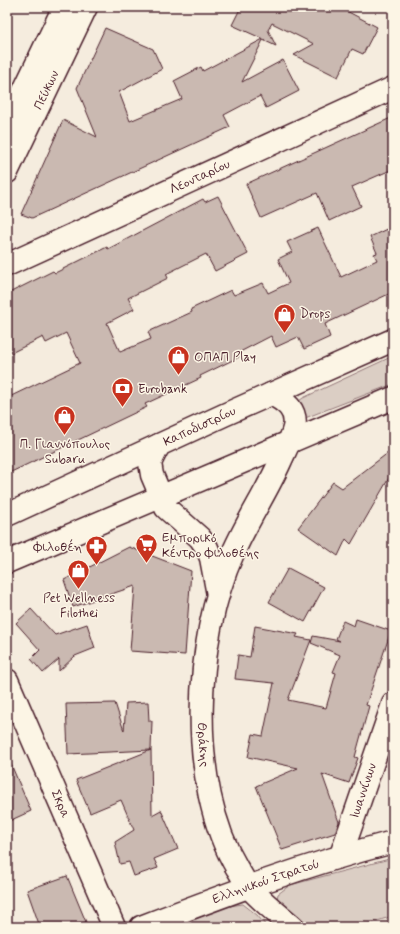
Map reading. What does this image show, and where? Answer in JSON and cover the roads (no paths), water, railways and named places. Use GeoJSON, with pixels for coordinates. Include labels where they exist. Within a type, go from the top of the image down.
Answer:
{"type":"FeatureCollection","features":[{"type":"Feature","properties":{"kind":"street","name":"Πεύκων"},"geometry":{"type":"LineString","coordinates":[[7,172],[14,121],[64,7]]}},
{"type":"Feature","properties":{"kind":"street","name":"Πεύκων"},"geometry":{"type":"LineString","coordinates":[[14,121],[86,7]]}},
{"type":"Feature","properties":{"kind":"street","name":"Λεονταρίου"},"geometry":{"type":"LineString","coordinates":[[7,265],[22,260],[393,88]]}},
{"type":"Feature","properties":{"kind":"street","name":"Καποδιστρίου"},"geometry":{"type":"LineString","coordinates":[[7,515],[393,340]]}},
{"type":"Feature","properties":{"kind":"street","name":"Θράκης"},"geometry":{"type":"LineString","coordinates":[[271,394],[285,400],[293,412],[294,427],[289,442],[270,484],[233,553],[218,595],[203,673],[202,722],[206,775],[215,820],[230,855],[248,886],[293,927]]}},
{"type":"Feature","properties":{"kind":"street"},"geometry":{"type":"LineString","coordinates":[[7,562],[393,398]]}},
{"type":"Feature","properties":{"kind":"street","name":"Θράκης"},"geometry":{"type":"LineString","coordinates":[[159,445],[150,463],[152,475],[166,508],[200,538],[207,548],[211,558],[218,595]]}},
{"type":"Feature","properties":{"kind":"street","name":"Σκρα"},"geometry":{"type":"LineString","coordinates":[[7,680],[114,927]]}},
{"type":"Feature","properties":{"kind":"street","name":"Ιωαννίνων"},"geometry":{"type":"LineString","coordinates":[[341,855],[393,704]]}},
{"type":"Feature","properties":{"kind":"street","name":"Ελληνικού Στρατού"},"geometry":{"type":"LineString","coordinates":[[141,927],[248,886],[341,855],[393,842]]}},
{"type":"Feature","properties":{"kind":"place","name":"Drops"},"geometry":{"type":"Point","coordinates":[285,334]}},
{"type":"Feature","properties":{"kind":"place","name":"ΟΠΑΠ Play"},"geometry":{"type":"Point","coordinates":[179,376]}},
{"type":"Feature","properties":{"kind":"place","name":"Eurobank"},"geometry":{"type":"Point","coordinates":[122,408]}},
{"type":"Feature","properties":{"kind":"place","name":"Π. Γιαννόπουλος Subaru"},"geometry":{"type":"Point","coordinates":[65,436]}},
{"type":"Feature","properties":{"kind":"place","name":"Εμπορικό Κέντρο Φιλοθέης"},"geometry":{"type":"Point","coordinates":[147,564]}},
{"type":"Feature","properties":{"kind":"place","name":"Φιλοθέη"},"geometry":{"type":"Point","coordinates":[97,566]}},
{"type":"Feature","properties":{"kind":"place","name":"Pet Wellness Filothei"},"geometry":{"type":"Point","coordinates":[79,590]}}]}
